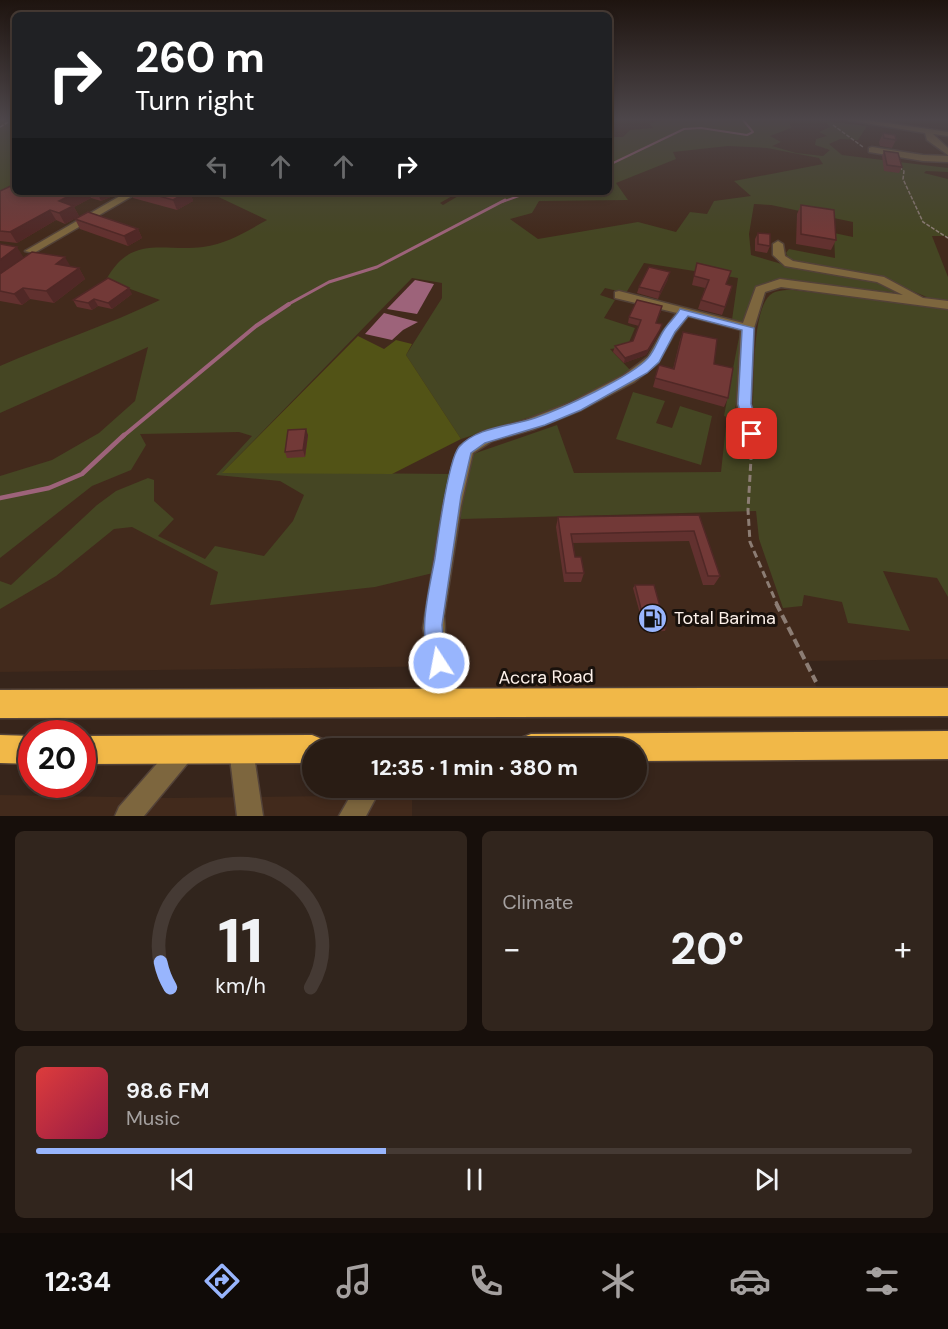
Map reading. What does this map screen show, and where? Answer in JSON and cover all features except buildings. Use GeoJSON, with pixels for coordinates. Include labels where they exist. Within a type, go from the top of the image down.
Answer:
{"type":"FeatureCollection","features":[{"type":"Feature","properties":{"kind":"highway","name":"Accra Road"},"geometry":{"type":"LineString","coordinates":[[0,704],[447,704],[652,700],[948,702]]}},
{"type":"Feature","properties":{"kind":"highway"},"geometry":{"type":"LineString","coordinates":[[647,747],[948,745]]}},
{"type":"Feature","properties":{"kind":"highway"},"geometry":{"type":"LineString","coordinates":[[0,749],[18,750]]}},
{"type":"Feature","properties":{"kind":"highway"},"geometry":{"type":"LineString","coordinates":[[96,750],[302,749]]}},
{"type":"Feature","properties":{"kind":"street"},"geometry":{"type":"LineString","coordinates":[[925,158],[948,159]]}},
{"type":"Feature","properties":{"kind":"street"},"geometry":{"type":"LineString","coordinates":[[28,254],[129,195]]}},
{"type":"Feature","properties":{"kind":"street"},"geometry":{"type":"LineString","coordinates":[[778,244],[778,255],[781,260],[793,265],[880,279],[924,302]]}},
{"type":"Feature","properties":{"kind":"street"},"geometry":{"type":"LineString","coordinates":[[752,434],[744,404],[748,328],[758,295],[764,287],[780,284],[948,305]]}},
{"type":"Feature","properties":{"kind":"street"},"geometry":{"type":"LineString","coordinates":[[619,295],[748,328]]}},
{"type":"Feature","properties":{"kind":"street"},"geometry":{"type":"LineString","coordinates":[[447,704],[444,679],[435,648],[433,625],[453,496],[465,450],[480,439],[540,422],[576,407],[642,370],[654,359],[670,330],[680,320],[684,311]]}},
{"type":"Feature","properties":{"kind":"street"},"geometry":{"type":"LineString","coordinates":[[128,816],[185,748]]}},
{"type":"Feature","properties":{"kind":"street"},"geometry":{"type":"LineString","coordinates":[[241,749],[250,816]]}},
{"type":"Feature","properties":{"kind":"street"},"geometry":{"type":"LineString","coordinates":[[352,816],[363,798]]}},
{"type":"Feature","properties":{"kind":"path"},"geometry":{"type":"LineString","coordinates":[[884,158],[904,171],[903,179],[923,222],[948,238]]}},
{"type":"Feature","properties":{"kind":"path"},"geometry":{"type":"LineString","coordinates":[[752,434],[748,510],[750,542],[770,591],[826,702]]}},
{"type":"Feature","properties":{"kind":"shaded area"},"geometry":{"type":"Polygon","coordinates":[[[0,158],[12,158],[12,195],[612,195],[612,158],[948,158],[948,659],[806,661],[819,693],[455,701],[456,666],[0,672],[0,158]]]}},
{"type":"Feature","properties":{"kind":"shaded area"},"geometry":{"type":"Polygon","coordinates":[[[415,280],[434,284],[417,314],[387,309],[415,280]]]}},
{"type":"Feature","properties":{"kind":"shaded area"},"geometry":{"type":"Polygon","coordinates":[[[384,313],[418,322],[403,330],[392,340],[365,334],[384,313]]]}},
{"type":"Feature","properties":{"kind":"shaded area"},"geometry":{"type":"Polygon","coordinates":[[[358,336],[384,349],[396,340],[412,344],[406,355],[461,439],[392,474],[222,473],[358,336]]]}},
{"type":"Feature","properties":{"kind":"shaded area"},"geometry":{"type":"Polygon","coordinates":[[[0,795],[18,795],[18,798],[412,798],[412,816],[0,816],[0,795]]]}},
{"type":"Feature","properties":{"kind":"green space"},"geometry":{"type":"Polygon","coordinates":[[[0,158],[12,158],[12,193],[0,202],[0,158]]]}},
{"type":"Feature","properties":{"kind":"green space"},"geometry":{"type":"Polygon","coordinates":[[[612,158],[676,158],[616,183],[628,200],[539,201],[532,213],[510,219],[538,239],[638,222],[676,232],[690,212],[707,214],[714,201],[751,196],[734,181],[823,164],[819,158],[867,158],[948,168],[948,172],[926,171],[924,173],[948,179],[948,236],[932,236],[948,277],[948,302],[929,298],[893,283],[789,259],[786,253],[789,249],[835,258],[834,233],[853,237],[853,222],[771,205],[754,204],[749,234],[751,255],[792,267],[882,282],[900,293],[772,280],[756,289],[746,324],[732,320],[738,278],[644,263],[626,293],[605,288],[600,295],[615,300],[604,318],[635,328],[627,347],[610,349],[631,371],[562,407],[461,439],[406,355],[442,298],[442,283],[412,278],[223,472],[452,474],[433,573],[375,587],[210,605],[218,572],[132,527],[114,529],[56,576],[0,609],[0,581],[11,585],[97,505],[116,491],[148,478],[154,480],[154,501],[174,519],[158,536],[205,559],[215,546],[264,556],[293,521],[304,495],[280,481],[216,475],[252,436],[239,432],[140,434],[146,445],[131,470],[92,486],[0,558],[0,476],[52,460],[99,433],[135,401],[148,347],[0,413],[0,366],[160,300],[106,280],[126,256],[149,248],[203,247],[220,243],[267,220],[214,195],[454,195],[440,203],[443,205],[460,195],[612,195],[612,158]]]}},
{"type":"Feature","properties":{"kind":"green space"},"geometry":{"type":"Polygon","coordinates":[[[793,290],[948,308],[948,597],[937,578],[883,571],[910,631],[848,623],[842,602],[804,595],[802,606],[783,608],[759,539],[756,511],[461,519],[462,485],[473,454],[557,425],[574,473],[721,472],[727,417],[724,416],[740,332],[745,335],[734,418],[752,422],[756,336],[759,319],[770,295],[778,291],[793,290]]]}},
{"type":"Feature","properties":{"kind":"green space"},"geometry":{"type":"Polygon","coordinates":[[[633,392],[665,401],[656,423],[672,428],[680,406],[712,416],[701,465],[616,439],[633,392]]]}},
{"type":"Feature","properties":{"kind":"waterway"},"geometry":{"type":"LineString","coordinates":[[612,164],[623,158]]}},
{"type":"Feature","properties":{"kind":"waterway"},"geometry":{"type":"LineString","coordinates":[[502,202],[522,195]]}},
{"type":"Feature","properties":{"kind":"waterway"},"geometry":{"type":"LineString","coordinates":[[287,305],[329,282],[377,267],[505,200]]}},
{"type":"Feature","properties":{"kind":"waterway"},"geometry":{"type":"LineString","coordinates":[[122,437],[256,326],[289,304]]}},
{"type":"Feature","properties":{"kind":"waterway"},"geometry":{"type":"LineString","coordinates":[[0,498],[49,488],[82,474],[124,435]]}},
{"type":"Feature","properties":{"kind":"place","name":"Total Barima"},"geometry":{"type":"Point","coordinates":[653,618]}},
{"type":"Feature","properties":{"kind":"route"},"geometry":{"type":"LineString","coordinates":[[439,663],[433,625],[453,496],[465,450],[480,439],[540,422],[576,407],[642,370],[654,359],[670,330],[680,320],[684,311],[748,328],[744,404],[752,434]]}}]}
